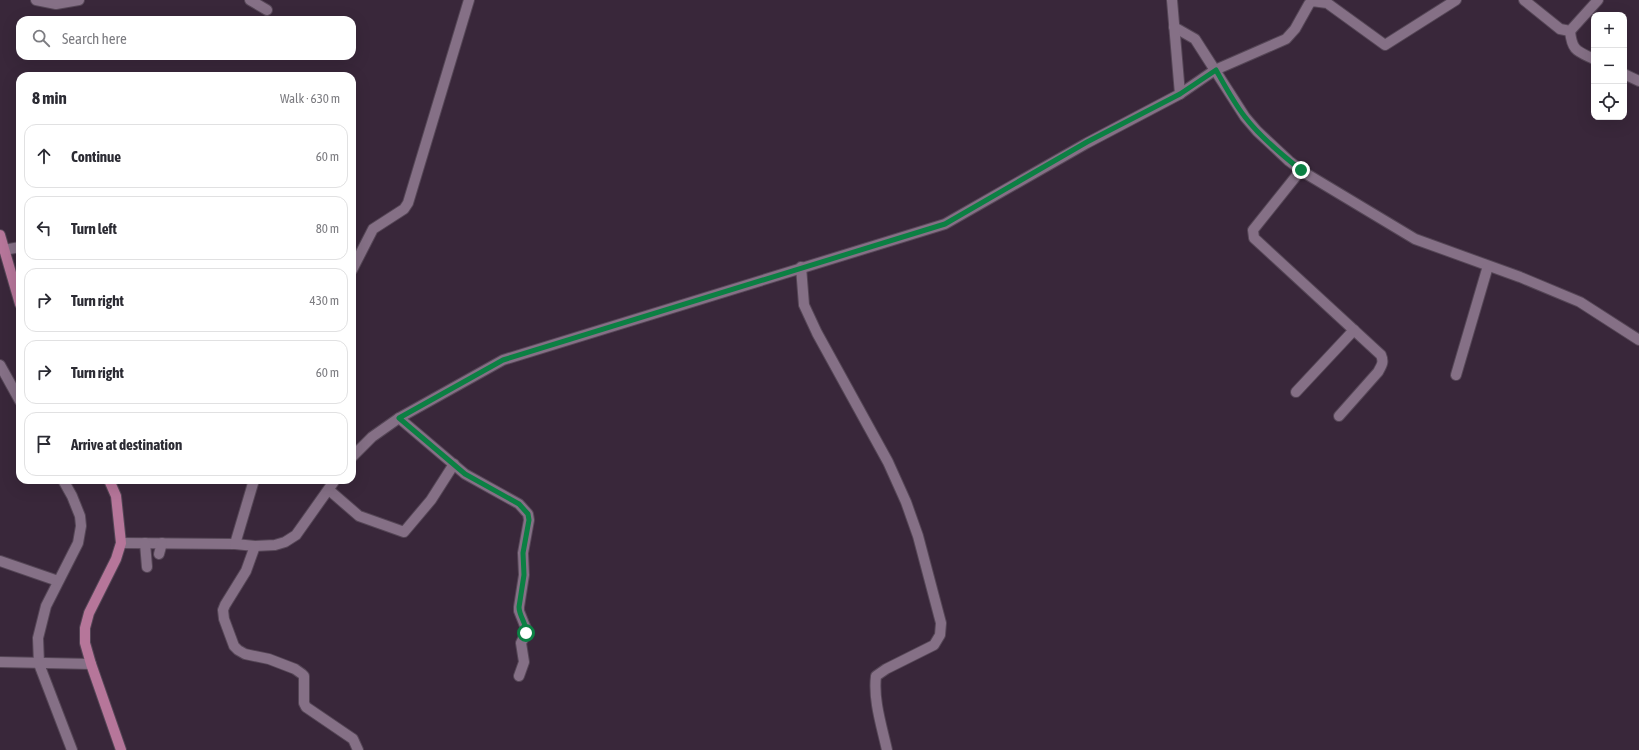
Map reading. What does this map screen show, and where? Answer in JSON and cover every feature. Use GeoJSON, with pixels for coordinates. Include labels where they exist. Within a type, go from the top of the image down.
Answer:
{"type":"FeatureCollection","features":[{"type":"Feature","properties":{"kind":"main road"},"geometry":{"type":"LineString","coordinates":[[0,236],[16,290]]}},
{"type":"Feature","properties":{"kind":"main road"},"geometry":{"type":"LineString","coordinates":[[111,484],[116,496],[121,543],[116,559],[89,613],[85,628],[85,643],[90,664],[122,750]]}},
{"type":"Feature","properties":{"kind":"street"},"geometry":{"type":"LineString","coordinates":[[36,0],[56,4],[79,0]]}},
{"type":"Feature","properties":{"kind":"street"},"geometry":{"type":"LineString","coordinates":[[250,0],[267,10]]}},
{"type":"Feature","properties":{"kind":"street"},"geometry":{"type":"LineString","coordinates":[[356,262],[373,230],[404,209],[407,205],[469,0]]}},
{"type":"Feature","properties":{"kind":"street"},"geometry":{"type":"LineString","coordinates":[[356,453],[372,437],[399,418],[503,360],[801,267],[945,224],[1087,142],[1180,94],[1216,70],[1286,39],[1295,29],[1312,1],[1326,3],[1385,45],[1456,0]]}},
{"type":"Feature","properties":{"kind":"street"},"geometry":{"type":"LineString","coordinates":[[1524,0],[1560,29],[1570,31]]}},
{"type":"Feature","properties":{"kind":"street"},"geometry":{"type":"LineString","coordinates":[[1591,58],[1578,52],[1574,48],[1571,43],[1570,31],[1598,0]]}},
{"type":"Feature","properties":{"kind":"street"},"geometry":{"type":"LineString","coordinates":[[1173,1],[1180,94]]}},
{"type":"Feature","properties":{"kind":"street"},"geometry":{"type":"LineString","coordinates":[[1174,27],[1195,39],[1245,117],[1257,131],[1289,161],[1301,170],[1396,229],[1415,239],[1520,277],[1580,302],[1639,340]]}},
{"type":"Feature","properties":{"kind":"street"},"geometry":{"type":"LineString","coordinates":[[1627,76],[1639,82]]}},
{"type":"Feature","properties":{"kind":"street"},"geometry":{"type":"LineString","coordinates":[[1301,170],[1253,230],[1252,235],[1381,355],[1383,359],[1382,365],[1378,372],[1339,416]]}},
{"type":"Feature","properties":{"kind":"street"},"geometry":{"type":"LineString","coordinates":[[4,250],[16,248]]}},
{"type":"Feature","properties":{"kind":"street"},"geometry":{"type":"LineString","coordinates":[[1456,375],[1488,266]]}},
{"type":"Feature","properties":{"kind":"street"},"geometry":{"type":"LineString","coordinates":[[801,267],[804,305],[817,333],[888,462],[906,502],[918,536],[941,623],[940,635],[934,645],[886,669],[876,676],[876,697],[887,750]]}},
{"type":"Feature","properties":{"kind":"street"},"geometry":{"type":"LineString","coordinates":[[1296,392],[1354,330]]}},
{"type":"Feature","properties":{"kind":"street"},"geometry":{"type":"LineString","coordinates":[[0,365],[16,394]]}},
{"type":"Feature","properties":{"kind":"street"},"geometry":{"type":"LineString","coordinates":[[399,418],[478,482],[519,504],[528,514],[529,520],[523,553],[524,575],[519,607],[519,611],[527,631],[521,644],[524,662],[519,676]]}},
{"type":"Feature","properties":{"kind":"street"},"geometry":{"type":"LineString","coordinates":[[329,490],[359,516],[404,532],[431,500],[454,464]]}},
{"type":"Feature","properties":{"kind":"street"},"geometry":{"type":"LineString","coordinates":[[65,484],[80,516],[81,526],[78,543],[46,606],[38,638],[39,664],[72,750]]}},
{"type":"Feature","properties":{"kind":"street"},"geometry":{"type":"LineString","coordinates":[[235,544],[253,484]]}},
{"type":"Feature","properties":{"kind":"street"},"geometry":{"type":"LineString","coordinates":[[121,543],[235,544],[255,546],[275,545],[285,542],[296,535],[333,484]]}},
{"type":"Feature","properties":{"kind":"street"},"geometry":{"type":"LineString","coordinates":[[144,543],[147,567]]}},
{"type":"Feature","properties":{"kind":"street"},"geometry":{"type":"LineString","coordinates":[[159,554],[162,543]]}},
{"type":"Feature","properties":{"kind":"street"},"geometry":{"type":"LineString","coordinates":[[255,546],[246,571],[223,610],[224,619],[234,646],[242,653],[269,659],[295,669],[302,674],[304,676],[304,703],[306,707],[353,739],[358,750]]}},
{"type":"Feature","properties":{"kind":"street"},"geometry":{"type":"LineString","coordinates":[[0,561],[58,581]]}},
{"type":"Feature","properties":{"kind":"street"},"geometry":{"type":"LineString","coordinates":[[0,662],[90,664]]}},
{"type":"Feature","properties":{"kind":"route"},"geometry":{"type":"LineString","coordinates":[[526,633],[526,627],[520,615],[519,607],[524,575],[523,553],[529,520],[528,514],[519,504],[465,474],[399,418],[503,360],[945,224],[1087,142],[1180,94],[1216,70],[1245,117],[1257,131],[1289,161],[1301,170]]}}]}
